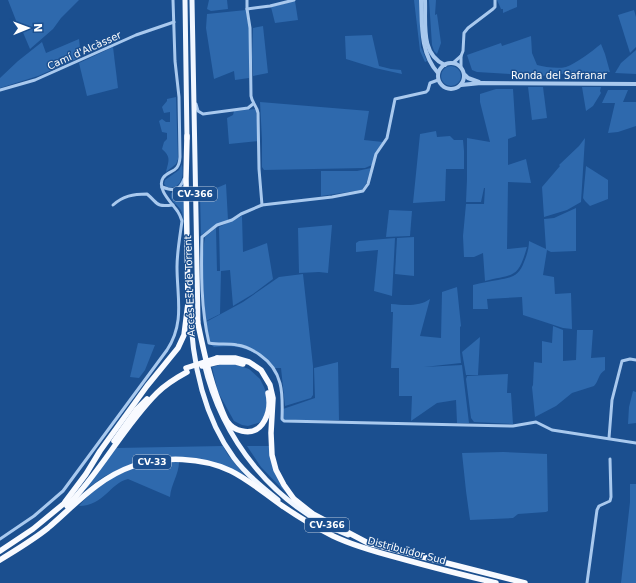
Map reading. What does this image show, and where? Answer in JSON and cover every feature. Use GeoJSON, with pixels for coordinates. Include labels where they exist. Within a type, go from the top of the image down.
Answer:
{"type":"FeatureCollection","features":[{"type":"Feature","properties":{"kind":"highway"},"geometry":{"type":"LineString","coordinates":[[65,502],[147,386],[178,348],[184,336],[188,303],[186,176],[187,136]]}},
{"type":"Feature","properties":{"kind":"highway"},"geometry":{"type":"LineString","coordinates":[[0,551],[65,502],[81,486],[136,410],[154,391],[170,378],[187,370],[217,360],[236,362],[248,366],[257,372],[267,386],[270,398],[269,408],[264,422],[254,431],[244,432],[237,430],[228,422],[212,385],[197,319]]}},
{"type":"Feature","properties":{"kind":"highway","name":"Distribuïdor Sud"},"geometry":{"type":"LineString","coordinates":[[217,360],[235,358],[249,362],[260,370],[270,385],[273,398],[272,455],[284,485],[294,499],[312,514],[368,543],[525,583]]}},
{"type":"Feature","properties":{"kind":"highway"},"geometry":{"type":"LineString","coordinates":[[0,560],[45,527],[62,512],[85,486],[140,412],[157,392],[187,370]]}},
{"type":"Feature","properties":{"kind":"highway","name":"CV-33"},"geometry":{"type":"LineString","coordinates":[[0,560],[47,529],[93,488],[114,474],[134,466],[160,460],[184,459],[207,463],[230,470],[316,527]]}},
{"type":"Feature","properties":{"kind":"highway","name":"Distribuïdor Sud"},"geometry":{"type":"LineString","coordinates":[[316,527],[333,536],[366,549],[496,583]]}},
{"type":"Feature","properties":{"kind":"main road","name":"Accés Est de Torrent"},"geometry":{"type":"LineString","coordinates":[[185,0],[191,320],[193,350],[200,381],[207,405],[218,431],[234,458],[261,486],[316,527]]}},
{"type":"Feature","properties":{"kind":"main road","name":"Accés Est de Torrent"},"geometry":{"type":"LineString","coordinates":[[192,0],[197,319],[201,349],[208,379],[216,403],[226,425],[245,454],[266,479],[289,501],[311,516],[336,530],[368,543]]}},
{"type":"Feature","properties":{"kind":"street"},"geometry":{"type":"LineString","coordinates":[[0,539],[34,516],[63,491],[174,339],[179,320],[177,265],[182,221],[180,214],[168,199],[161,183],[163,178],[178,167],[180,157],[179,97],[173,0]]}},
{"type":"Feature","properties":{"kind":"street"},"geometry":{"type":"LineString","coordinates":[[247,0],[250,28],[251,96],[253,104],[258,109],[260,142],[259,168],[262,205]]}},
{"type":"Feature","properties":{"kind":"street"},"geometry":{"type":"LineString","coordinates":[[247,9],[270,6],[294,0]]}},
{"type":"Feature","properties":{"kind":"street"},"geometry":{"type":"LineString","coordinates":[[421,0],[424,44],[430,61],[438,73],[438,80],[442,86],[448,89],[455,89],[461,85],[464,78],[461,67],[464,33],[468,28],[495,7],[495,0]]}},
{"type":"Feature","properties":{"kind":"street"},"geometry":{"type":"LineString","coordinates":[[425,0],[428,47],[436,60],[445,65]]}},
{"type":"Feature","properties":{"kind":"street","name":"Camí d'Alcàsser"},"geometry":{"type":"LineString","coordinates":[[0,90],[35,80],[136,35],[174,22]]}},
{"type":"Feature","properties":{"kind":"street"},"geometry":{"type":"LineString","coordinates":[[438,73],[445,65],[453,63],[461,56]]}},
{"type":"Feature","properties":{"kind":"street"},"geometry":{"type":"LineString","coordinates":[[453,63],[461,67]]}},
{"type":"Feature","properties":{"kind":"street"},"geometry":{"type":"LineString","coordinates":[[193,69],[196,105],[198,111],[203,114],[248,108],[253,104]]}},
{"type":"Feature","properties":{"kind":"street","name":"Ronda del Safranar"},"geometry":{"type":"LineString","coordinates":[[464,75],[481,83]]}},
{"type":"Feature","properties":{"kind":"street"},"geometry":{"type":"LineString","coordinates":[[438,80],[430,83],[426,92],[395,99],[387,138],[378,150],[368,184],[363,191],[332,197],[262,205],[241,214],[232,220],[217,225],[202,237],[202,294],[206,331],[209,343],[239,345],[252,350],[266,359],[276,370],[281,385],[282,419],[284,421],[513,426],[536,422],[552,430],[636,443]]}},
{"type":"Feature","properties":{"kind":"street","name":"Ronda del Safranar"},"geometry":{"type":"LineString","coordinates":[[461,85],[481,83],[636,84]]}},
{"type":"Feature","properties":{"kind":"street"},"geometry":{"type":"LineString","coordinates":[[168,199],[168,194],[172,190],[177,189],[186,176]]}},
{"type":"Feature","properties":{"kind":"street"},"geometry":{"type":"LineString","coordinates":[[162,187],[172,190]]}},
{"type":"Feature","properties":{"kind":"street"},"geometry":{"type":"LineString","coordinates":[[114,205],[125,197],[146,194],[157,204],[163,206],[173,205]]}},
{"type":"Feature","properties":{"kind":"street"},"geometry":{"type":"LineString","coordinates":[[609,438],[612,400],[622,362],[630,359],[636,360]]}},
{"type":"Feature","properties":{"kind":"street"},"geometry":{"type":"LineString","coordinates":[[587,583],[597,510],[599,506],[610,501],[611,497],[610,459]]}},
{"type":"Feature","properties":{"kind":"shaded area"},"geometry":{"type":"Polygon","coordinates":[[[8,0],[79,0],[61,18],[53,29],[30,49],[19,23],[17,23],[8,0]]]}},
{"type":"Feature","properties":{"kind":"shaded area"},"geometry":{"type":"Polygon","coordinates":[[[209,0],[227,0],[228,9],[211,11],[207,9],[209,0]]]}},
{"type":"Feature","properties":{"kind":"shaded area"},"geometry":{"type":"Polygon","coordinates":[[[414,0],[419,0],[421,47],[427,61],[425,62],[420,51],[414,0]]]}},
{"type":"Feature","properties":{"kind":"shaded area"},"geometry":{"type":"Polygon","coordinates":[[[429,0],[436,0],[435,15],[437,14],[441,43],[437,54],[432,45],[429,0]]]}},
{"type":"Feature","properties":{"kind":"shaded area"},"geometry":{"type":"Polygon","coordinates":[[[497,0],[517,0],[517,7],[503,13],[503,9],[501,9],[497,0]]]}},
{"type":"Feature","properties":{"kind":"shaded area"},"geometry":{"type":"Polygon","coordinates":[[[295,1],[298,20],[275,23],[271,7],[295,1]]]}},
{"type":"Feature","properties":{"kind":"shaded area"},"geometry":{"type":"Polygon","coordinates":[[[246,10],[249,28],[249,78],[235,80],[234,71],[214,79],[206,28],[207,14],[246,10]]]}},
{"type":"Feature","properties":{"kind":"shaded area"},"geometry":{"type":"Polygon","coordinates":[[[634,10],[636,17],[636,47],[630,53],[618,15],[634,10]]]}},
{"type":"Feature","properties":{"kind":"shaded area"},"geometry":{"type":"Polygon","coordinates":[[[263,26],[268,73],[253,76],[253,28],[263,26]]]}},
{"type":"Feature","properties":{"kind":"shaded area"},"geometry":{"type":"Polygon","coordinates":[[[372,35],[379,66],[401,70],[402,74],[346,59],[345,36],[372,35]]]}},
{"type":"Feature","properties":{"kind":"shaded area"},"geometry":{"type":"Polygon","coordinates":[[[531,36],[532,53],[537,65],[555,68],[566,67],[579,60],[601,44],[610,72],[542,76],[477,72],[472,70],[467,55],[501,43],[502,46],[531,36]]]}},
{"type":"Feature","properties":{"kind":"shaded area"},"geometry":{"type":"Polygon","coordinates":[[[79,39],[81,57],[38,76],[0,88],[0,78],[42,42],[46,53],[79,39]]]}},
{"type":"Feature","properties":{"kind":"shaded area"},"geometry":{"type":"Polygon","coordinates":[[[113,47],[118,88],[87,96],[79,63],[113,47]]]}},
{"type":"Feature","properties":{"kind":"shaded area"},"geometry":{"type":"Polygon","coordinates":[[[636,50],[636,74],[615,73],[621,63],[636,50]]]}},
{"type":"Feature","properties":{"kind":"shaded area"},"geometry":{"type":"Polygon","coordinates":[[[447,66],[455,66],[461,72],[461,80],[455,86],[447,86],[441,80],[441,72],[447,66]]]}},
{"type":"Feature","properties":{"kind":"shaded area"},"geometry":{"type":"Polygon","coordinates":[[[528,87],[543,87],[547,118],[532,120],[528,87]]]}},
{"type":"Feature","properties":{"kind":"shaded area"},"geometry":{"type":"Polygon","coordinates":[[[582,87],[601,87],[601,93],[593,106],[586,111],[582,87]]]}},
{"type":"Feature","properties":{"kind":"shaded area"},"geometry":{"type":"Polygon","coordinates":[[[496,89],[513,89],[516,136],[508,139],[508,165],[526,159],[531,183],[508,182],[507,249],[527,247],[521,265],[509,276],[485,281],[483,253],[474,257],[464,257],[463,236],[466,204],[484,204],[485,188],[481,202],[466,202],[467,138],[490,142],[480,102],[480,94],[496,89]]]}},
{"type":"Feature","properties":{"kind":"shaded area"},"geometry":{"type":"Polygon","coordinates":[[[608,90],[628,90],[623,102],[636,102],[636,126],[618,132],[608,133],[615,103],[602,103],[608,90]]]}},
{"type":"Feature","properties":{"kind":"shaded area"},"geometry":{"type":"Polygon","coordinates":[[[176,97],[178,159],[176,164],[166,172],[168,157],[162,149],[164,142],[167,139],[167,133],[162,132],[159,121],[162,119],[166,122],[170,122],[170,112],[164,113],[162,107],[167,99],[176,97]]]}},
{"type":"Feature","properties":{"kind":"shaded area"},"geometry":{"type":"Polygon","coordinates":[[[260,102],[369,111],[364,140],[383,142],[372,165],[365,168],[264,170],[262,167],[260,102]]]}},
{"type":"Feature","properties":{"kind":"shaded area"},"geometry":{"type":"Polygon","coordinates":[[[256,109],[259,141],[229,144],[227,118],[233,115],[234,111],[256,109]]]}},
{"type":"Feature","properties":{"kind":"shaded area"},"geometry":{"type":"Polygon","coordinates":[[[436,131],[437,137],[450,136],[454,140],[463,140],[464,169],[446,169],[445,201],[413,203],[420,134],[436,131]]]}},
{"type":"Feature","properties":{"kind":"shaded area"},"geometry":{"type":"Polygon","coordinates":[[[585,138],[581,202],[567,210],[544,217],[542,187],[560,166],[559,165],[579,146],[585,138]]]}},
{"type":"Feature","properties":{"kind":"shaded area"},"geometry":{"type":"Polygon","coordinates":[[[182,164],[183,174],[180,182],[175,187],[167,187],[164,184],[165,180],[179,170],[182,164]]]}},
{"type":"Feature","properties":{"kind":"shaded area"},"geometry":{"type":"Polygon","coordinates":[[[586,166],[608,180],[608,199],[590,206],[583,198],[586,166]]]}},
{"type":"Feature","properties":{"kind":"shaded area"},"geometry":{"type":"Polygon","coordinates":[[[371,168],[366,184],[362,190],[321,196],[321,171],[357,171],[371,168]]]}},
{"type":"Feature","properties":{"kind":"shaded area"},"geometry":{"type":"Polygon","coordinates":[[[226,184],[228,220],[201,235],[200,195],[226,184]]]}},
{"type":"Feature","properties":{"kind":"shaded area"},"geometry":{"type":"Polygon","coordinates":[[[184,185],[184,222],[179,207],[171,198],[171,193],[180,189],[184,185]]]}},
{"type":"Feature","properties":{"kind":"shaded area"},"geometry":{"type":"Polygon","coordinates":[[[576,208],[576,251],[551,252],[547,250],[543,275],[554,277],[555,294],[571,293],[572,329],[563,328],[523,315],[522,297],[487,299],[488,309],[473,309],[473,285],[514,276],[522,267],[529,241],[546,249],[544,219],[554,218],[576,208]]]}},
{"type":"Feature","properties":{"kind":"shaded area"},"geometry":{"type":"Polygon","coordinates":[[[389,210],[412,211],[410,236],[386,237],[389,210]]]}},
{"type":"Feature","properties":{"kind":"shaded area"},"geometry":{"type":"Polygon","coordinates":[[[242,216],[243,252],[267,243],[273,279],[253,294],[233,306],[230,270],[221,271],[220,314],[206,321],[203,289],[205,237],[216,228],[217,271],[220,271],[219,227],[242,216]]]}},
{"type":"Feature","properties":{"kind":"shaded area"},"geometry":{"type":"Polygon","coordinates":[[[332,225],[328,273],[299,273],[298,228],[332,225]]]}},
{"type":"Feature","properties":{"kind":"shaded area"},"geometry":{"type":"Polygon","coordinates":[[[414,237],[414,276],[395,274],[397,238],[414,237]]]}},
{"type":"Feature","properties":{"kind":"shaded area"},"geometry":{"type":"Polygon","coordinates":[[[395,238],[392,296],[374,291],[378,250],[356,252],[356,243],[359,241],[395,238]]]}},
{"type":"Feature","properties":{"kind":"shaded area"},"geometry":{"type":"Polygon","coordinates":[[[303,274],[313,366],[313,395],[311,398],[285,406],[281,368],[272,368],[260,356],[246,349],[231,346],[214,347],[210,344],[206,322],[243,302],[279,277],[303,274]]]}},
{"type":"Feature","properties":{"kind":"shaded area"},"geometry":{"type":"Polygon","coordinates":[[[457,287],[461,326],[461,363],[424,367],[462,365],[469,423],[457,423],[456,400],[437,403],[411,421],[412,396],[399,396],[399,368],[391,368],[393,312],[391,312],[391,304],[416,304],[426,302],[430,299],[420,336],[441,338],[442,292],[457,287]]]}},
{"type":"Feature","properties":{"kind":"shaded area"},"geometry":{"type":"Polygon","coordinates":[[[553,326],[563,330],[563,361],[576,360],[577,330],[593,330],[591,358],[605,357],[605,370],[601,373],[594,386],[572,393],[556,406],[535,417],[532,387],[534,362],[542,363],[542,341],[552,343],[553,326]]]}},
{"type":"Feature","properties":{"kind":"shaded area"},"geometry":{"type":"Polygon","coordinates":[[[480,337],[478,375],[466,375],[462,352],[480,337]]]}},
{"type":"Feature","properties":{"kind":"shaded area"},"geometry":{"type":"Polygon","coordinates":[[[138,343],[155,345],[145,370],[139,378],[130,377],[138,343]]]}},
{"type":"Feature","properties":{"kind":"shaded area"},"geometry":{"type":"Polygon","coordinates":[[[338,362],[339,420],[281,421],[283,409],[315,398],[314,368],[338,362]]]}},
{"type":"Feature","properties":{"kind":"shaded area"},"geometry":{"type":"Polygon","coordinates":[[[222,364],[234,364],[249,369],[260,379],[267,395],[264,418],[261,422],[248,426],[234,421],[218,392],[212,367],[222,364]]]}},
{"type":"Feature","properties":{"kind":"shaded area"},"geometry":{"type":"Polygon","coordinates":[[[508,374],[507,393],[511,393],[513,424],[474,422],[471,418],[466,379],[467,376],[508,374]]]}},
{"type":"Feature","properties":{"kind":"shaded area"},"geometry":{"type":"Polygon","coordinates":[[[633,391],[636,392],[636,423],[628,424],[629,407],[633,391]]]}},
{"type":"Feature","properties":{"kind":"shaded area"},"geometry":{"type":"Polygon","coordinates":[[[223,446],[228,455],[246,477],[198,459],[129,465],[105,476],[82,492],[116,448],[223,446]]]}},
{"type":"Feature","properties":{"kind":"shaded area"},"geometry":{"type":"Polygon","coordinates":[[[247,446],[269,446],[274,471],[286,493],[261,467],[247,446]]]}},
{"type":"Feature","properties":{"kind":"shaded area"},"geometry":{"type":"Polygon","coordinates":[[[503,452],[547,454],[548,511],[518,514],[513,518],[470,520],[462,453],[503,452]]]}},
{"type":"Feature","properties":{"kind":"shaded area"},"geometry":{"type":"Polygon","coordinates":[[[179,462],[178,471],[170,497],[128,479],[116,485],[101,499],[88,505],[79,506],[98,487],[120,474],[143,466],[179,462]]]}},
{"type":"Feature","properties":{"kind":"shaded area"},"geometry":{"type":"Polygon","coordinates":[[[630,484],[636,484],[636,583],[621,583],[630,502],[630,484]]]}}]}
